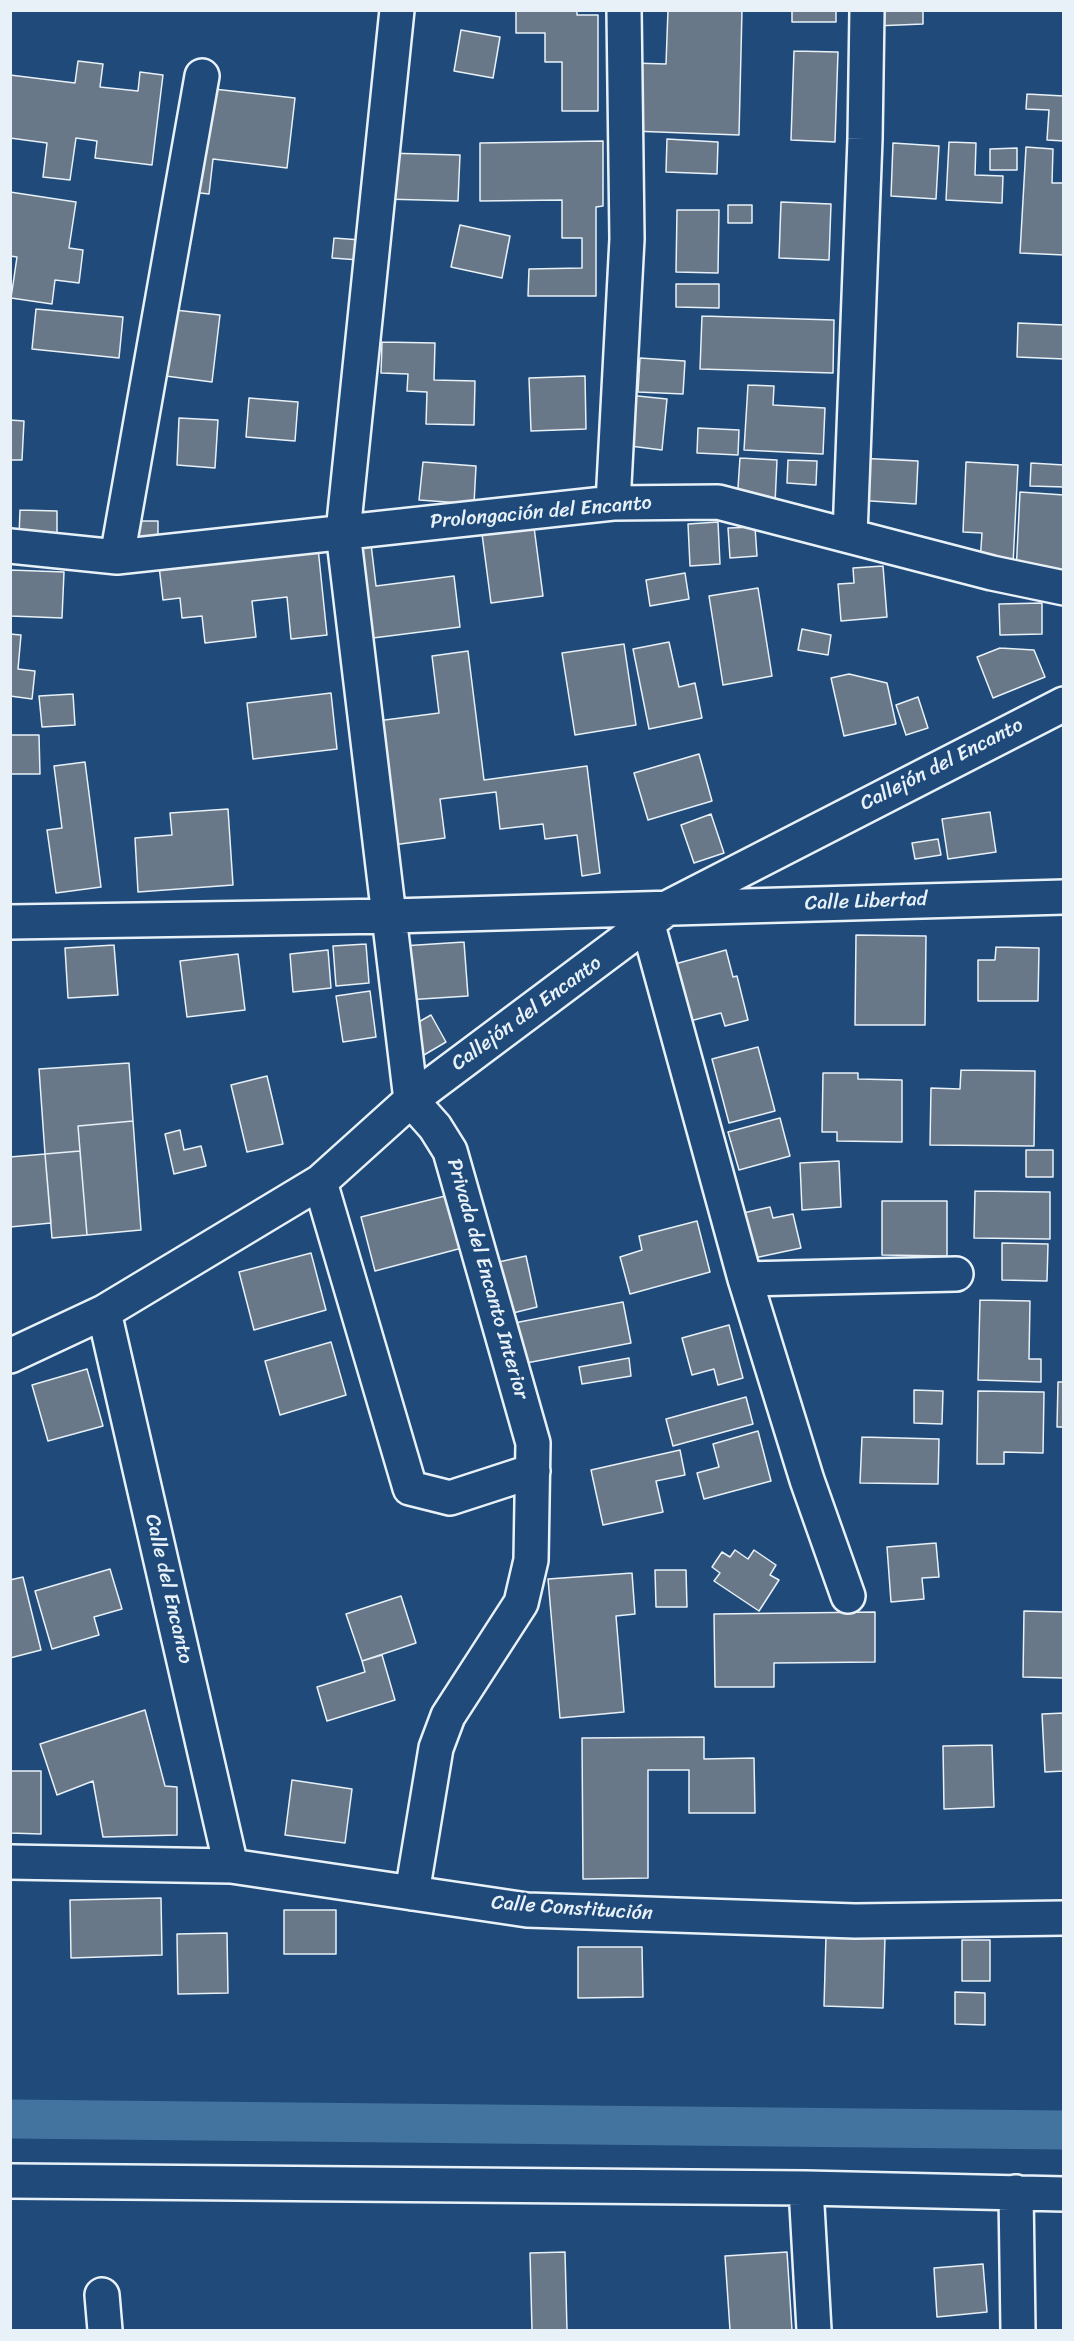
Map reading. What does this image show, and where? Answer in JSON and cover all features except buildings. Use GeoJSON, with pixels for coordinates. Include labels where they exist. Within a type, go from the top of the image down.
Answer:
{"type":"FeatureCollection","features":[{"type":"Feature","properties":{"kind":"street"},"geometry":{"type":"LineString","coordinates":[[397,10],[343,532],[391,916],[411,1100]]}},
{"type":"Feature","properties":{"kind":"street"},"geometry":{"type":"LineString","coordinates":[[613,503],[627,239],[624,10]]}},
{"type":"Feature","properties":{"kind":"street"},"geometry":{"type":"LineString","coordinates":[[850,535],[865,139],[867,10]]}},
{"type":"Feature","properties":{"kind":"street"},"geometry":{"type":"LineString","coordinates":[[117,557],[202,76]]}},
{"type":"Feature","properties":{"kind":"street","name":"Prolongación del Encanto"},"geometry":{"type":"LineString","coordinates":[[10,546],[117,557],[613,503],[718,502],[992,573],[1064,588]]}},
{"type":"Feature","properties":{"kind":"street","name":"Callejón del Encanto"},"geometry":{"type":"LineString","coordinates":[[10,1356],[104,1312],[320,1182],[411,1100],[658,916],[1064,704]]}},
{"type":"Feature","properties":{"kind":"street","name":"Calle Libertad"},"geometry":{"type":"LineString","coordinates":[[10,922],[391,916],[658,916],[1064,897]]}},
{"type":"Feature","properties":{"kind":"street"},"geometry":{"type":"LineString","coordinates":[[658,916],[745,1279],[807,1480],[848,1596]]}},
{"type":"Feature","properties":{"kind":"street","name":"Privada del Encanto Interior"},"geometry":{"type":"LineString","coordinates":[[411,1100],[435,1127],[450,1151],[533,1443],[531,1560],[520,1603],[448,1716],[440,1737],[412,1893]]}},
{"type":"Feature","properties":{"kind":"street"},"geometry":{"type":"LineString","coordinates":[[320,1182],[410,1488],[450,1498],[533,1471]]}},
{"type":"Feature","properties":{"kind":"street"},"geometry":{"type":"LineString","coordinates":[[745,1279],[956,1274]]}},
{"type":"Feature","properties":{"kind":"street","name":"Calle del Encanto"},"geometry":{"type":"LineString","coordinates":[[104,1312],[231,1866]]}},
{"type":"Feature","properties":{"kind":"street","name":"Calle Constitución"},"geometry":{"type":"LineString","coordinates":[[10,1862],[231,1866],[527,1910],[855,1921],[1064,1918]]}},
{"type":"Feature","properties":{"kind":"street"},"geometry":{"type":"LineString","coordinates":[[10,2181],[806,2188],[1064,2194]]}},
{"type":"Feature","properties":{"kind":"street"},"geometry":{"type":"LineString","coordinates":[[806,2188],[813,2331]]}},
{"type":"Feature","properties":{"kind":"street"},"geometry":{"type":"LineString","coordinates":[[1016,2192],[1018,2331]]}},
{"type":"Feature","properties":{"kind":"street"},"geometry":{"type":"LineString","coordinates":[[102,2295],[105,2331]]}},
{"type":"Feature","properties":{"kind":"waterway"},"geometry":{"type":"LineString","coordinates":[[10,2119],[1064,2130]]}}]}
